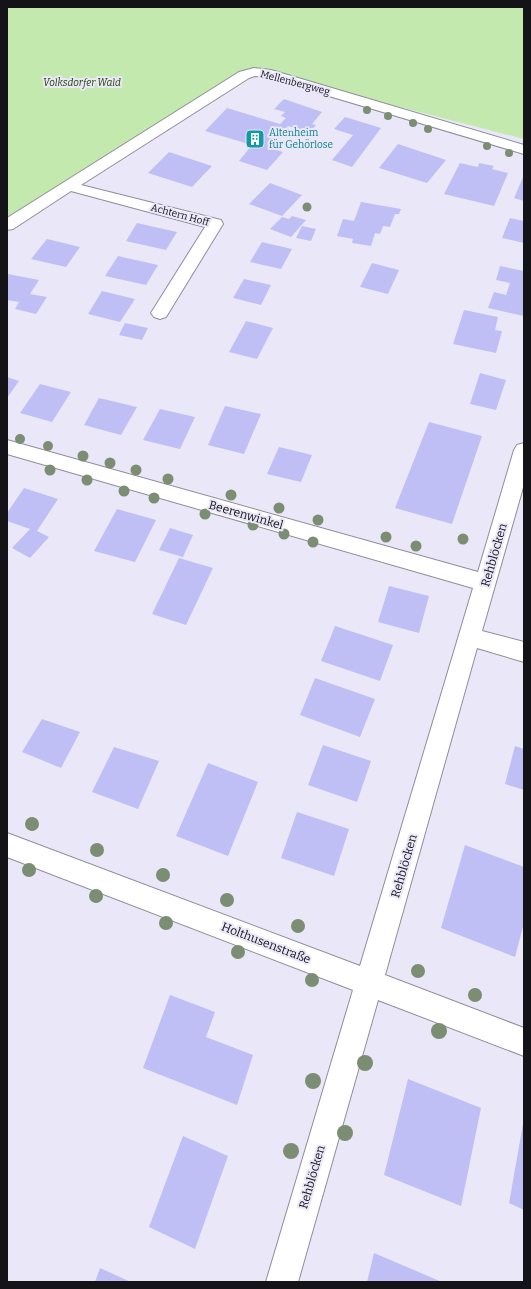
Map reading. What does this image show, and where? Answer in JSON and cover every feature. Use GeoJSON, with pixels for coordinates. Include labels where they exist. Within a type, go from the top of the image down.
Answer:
{"type":"FeatureCollection","features":[{"type":"Feature","properties":{"kind":"street","name":"Mellenbergweg"},"geometry":{"type":"LineString","coordinates":[[7,225],[244,75],[254,72],[266,74],[524,150]]}},
{"type":"Feature","properties":{"kind":"street","name":"Achtern Hoff"},"geometry":{"type":"LineString","coordinates":[[68,186],[215,224],[160,313]]}},
{"type":"Feature","properties":{"kind":"street","name":"Beerenwinkel"},"geometry":{"type":"LineString","coordinates":[[7,447],[485,583]]}},
{"type":"Feature","properties":{"kind":"street","name":"Rehblöcken"},"geometry":{"type":"LineString","coordinates":[[282,1282],[471,637],[485,583],[524,450]]}},
{"type":"Feature","properties":{"kind":"street"},"geometry":{"type":"LineString","coordinates":[[471,637],[524,652]]}},
{"type":"Feature","properties":{"kind":"street","name":"Holthusenstraße"},"geometry":{"type":"LineString","coordinates":[[7,845],[370,982],[524,1042]]}},
{"type":"Feature","properties":{"kind":"green space","name":"Volksdorfer Wald"},"geometry":{"type":"Polygon","coordinates":[[[7,7],[524,7],[524,139],[249,68],[7,218],[7,7]]]}},
{"type":"Feature","properties":{"kind":"building","name":"Altenheim für Gehörlose"},"geometry":{"type":"Polygon","coordinates":[[[284,99],[322,112],[312,124],[316,125],[309,133],[288,126],[269,148],[283,152],[267,170],[239,161],[252,145],[205,131],[227,108],[280,124],[286,118],[281,116],[285,112],[274,109],[284,99]]]}},
{"type":"Feature","properties":{"kind":"building"},"geometry":{"type":"Polygon","coordinates":[[[345,117],[381,128],[352,167],[332,160],[353,135],[334,129],[345,117]]]}},
{"type":"Feature","properties":{"kind":"building"},"geometry":{"type":"Polygon","coordinates":[[[398,144],[446,160],[427,183],[379,168],[398,144]]]}},
{"type":"Feature","properties":{"kind":"building"},"geometry":{"type":"Polygon","coordinates":[[[169,152],[212,166],[192,187],[148,173],[169,152]]]}},
{"type":"Feature","properties":{"kind":"building"},"geometry":{"type":"Polygon","coordinates":[[[460,163],[478,167],[479,163],[494,166],[492,169],[508,173],[494,206],[444,194],[460,163]]]}},
{"type":"Feature","properties":{"kind":"building"},"geometry":{"type":"Polygon","coordinates":[[[524,175],[524,201],[514,198],[524,175]]]}},
{"type":"Feature","properties":{"kind":"building"},"geometry":{"type":"Polygon","coordinates":[[[270,183],[302,195],[282,216],[249,204],[270,183]]]}},
{"type":"Feature","properties":{"kind":"building"},"geometry":{"type":"Polygon","coordinates":[[[361,202],[401,209],[399,214],[395,214],[390,227],[383,226],[380,234],[375,233],[371,246],[352,243],[353,239],[337,236],[343,219],[354,221],[361,202]]]}},
{"type":"Feature","properties":{"kind":"building"},"geometry":{"type":"Polygon","coordinates":[[[292,216],[306,220],[291,237],[270,229],[282,217],[289,219],[292,216]]]}},
{"type":"Feature","properties":{"kind":"building"},"geometry":{"type":"Polygon","coordinates":[[[510,218],[524,221],[524,243],[502,238],[510,218]]]}},
{"type":"Feature","properties":{"kind":"building"},"geometry":{"type":"Polygon","coordinates":[[[137,223],[177,232],[166,250],[126,241],[137,223]]]}},
{"type":"Feature","properties":{"kind":"building"},"geometry":{"type":"Polygon","coordinates":[[[302,226],[316,229],[311,241],[296,238],[302,226]]]}},
{"type":"Feature","properties":{"kind":"building"},"geometry":{"type":"Polygon","coordinates":[[[47,239],[80,247],[66,267],[31,259],[47,239]]]}},
{"type":"Feature","properties":{"kind":"building"},"geometry":{"type":"Polygon","coordinates":[[[262,242],[292,249],[281,269],[250,262],[262,242]]]}},
{"type":"Feature","properties":{"kind":"building"},"geometry":{"type":"Polygon","coordinates":[[[118,256],[158,265],[146,285],[105,276],[118,256]]]}},
{"type":"Feature","properties":{"kind":"building"},"geometry":{"type":"Polygon","coordinates":[[[372,263],[399,270],[388,294],[360,287],[372,263]]]}},
{"type":"Feature","properties":{"kind":"building"},"geometry":{"type":"Polygon","coordinates":[[[500,266],[524,271],[524,316],[488,308],[494,292],[506,295],[510,283],[496,280],[500,266]]]}},
{"type":"Feature","properties":{"kind":"building"},"geometry":{"type":"Polygon","coordinates":[[[8,274],[39,280],[30,294],[47,297],[36,314],[15,309],[19,302],[7,300],[8,274]]]}},
{"type":"Feature","properties":{"kind":"building"},"geometry":{"type":"Polygon","coordinates":[[[244,279],[271,285],[261,305],[233,298],[244,279]]]}},
{"type":"Feature","properties":{"kind":"building"},"geometry":{"type":"Polygon","coordinates":[[[102,291],[135,299],[120,322],[88,314],[102,291]]]}},
{"type":"Feature","properties":{"kind":"building"},"geometry":{"type":"Polygon","coordinates":[[[464,310],[498,317],[495,330],[502,331],[496,353],[453,344],[464,310]]]}},
{"type":"Feature","properties":{"kind":"building"},"geometry":{"type":"Polygon","coordinates":[[[246,321],[273,328],[257,359],[229,352],[246,321]]]}},
{"type":"Feature","properties":{"kind":"building"},"geometry":{"type":"Polygon","coordinates":[[[125,323],[148,328],[142,340],[119,335],[125,323]]]}},
{"type":"Feature","properties":{"kind":"building"},"geometry":{"type":"Polygon","coordinates":[[[480,373],[506,380],[496,410],[470,404],[480,373]]]}},
{"type":"Feature","properties":{"kind":"building"},"geometry":{"type":"Polygon","coordinates":[[[7,377],[19,381],[7,398],[7,377]]]}},
{"type":"Feature","properties":{"kind":"building"},"geometry":{"type":"Polygon","coordinates":[[[40,384],[71,392],[52,422],[20,413],[40,384]]]}},
{"type":"Feature","properties":{"kind":"building"},"geometry":{"type":"Polygon","coordinates":[[[99,398],[137,407],[121,435],[84,425],[99,398]]]}},
{"type":"Feature","properties":{"kind":"building"},"geometry":{"type":"Polygon","coordinates":[[[225,406],[261,414],[244,454],[208,445],[225,406]]]}},
{"type":"Feature","properties":{"kind":"building"},"geometry":{"type":"Polygon","coordinates":[[[160,409],[195,417],[180,449],[143,440],[160,409]]]}},
{"type":"Feature","properties":{"kind":"building"},"geometry":{"type":"Polygon","coordinates":[[[429,422],[482,436],[452,524],[395,508],[429,422]]]}},
{"type":"Feature","properties":{"kind":"building"},"geometry":{"type":"Polygon","coordinates":[[[279,447],[312,455],[301,482],[267,474],[279,447]]]}},
{"type":"Feature","properties":{"kind":"building"},"geometry":{"type":"Polygon","coordinates":[[[24,488],[58,499],[37,531],[49,537],[30,558],[12,548],[30,529],[7,521],[7,513],[24,488]]]}},
{"type":"Feature","properties":{"kind":"building"},"geometry":{"type":"Polygon","coordinates":[[[117,509],[156,520],[135,562],[94,551],[117,509]]]}},
{"type":"Feature","properties":{"kind":"building"},"geometry":{"type":"Polygon","coordinates":[[[170,528],[193,535],[183,557],[159,550],[170,528]]]}},
{"type":"Feature","properties":{"kind":"building"},"geometry":{"type":"Polygon","coordinates":[[[179,558],[213,568],[186,625],[152,614],[179,558]]]}},
{"type":"Feature","properties":{"kind":"building"},"geometry":{"type":"Polygon","coordinates":[[[389,586],[429,596],[419,633],[378,622],[389,586]]]}},
{"type":"Feature","properties":{"kind":"building"},"geometry":{"type":"Polygon","coordinates":[[[335,626],[393,645],[380,681],[321,661],[335,626]]]}},
{"type":"Feature","properties":{"kind":"building"},"geometry":{"type":"Polygon","coordinates":[[[315,678],[375,699],[360,737],[300,715],[315,678]]]}},
{"type":"Feature","properties":{"kind":"building"},"geometry":{"type":"Polygon","coordinates":[[[42,719],[80,732],[61,768],[22,752],[42,719]]]}},
{"type":"Feature","properties":{"kind":"building"},"geometry":{"type":"Polygon","coordinates":[[[323,745],[371,761],[357,802],[308,785],[323,745]]]}},
{"type":"Feature","properties":{"kind":"building"},"geometry":{"type":"Polygon","coordinates":[[[515,746],[524,749],[524,790],[505,784],[515,746]]]}},
{"type":"Feature","properties":{"kind":"building"},"geometry":{"type":"Polygon","coordinates":[[[114,747],[159,761],[138,809],[92,792],[114,747]]]}},
{"type":"Feature","properties":{"kind":"building"},"geometry":{"type":"Polygon","coordinates":[[[208,763],[258,782],[228,856],[176,836],[208,763]]]}},
{"type":"Feature","properties":{"kind":"building"},"geometry":{"type":"Polygon","coordinates":[[[297,812],[349,829],[334,876],[281,858],[297,812]]]}},
{"type":"Feature","properties":{"kind":"building"},"geometry":{"type":"Polygon","coordinates":[[[465,845],[524,867],[524,923],[515,957],[441,928],[465,845]]]}},
{"type":"Feature","properties":{"kind":"building"},"geometry":{"type":"Polygon","coordinates":[[[170,995],[215,1012],[206,1037],[253,1055],[237,1105],[143,1068],[170,995]]]}},
{"type":"Feature","properties":{"kind":"building"},"geometry":{"type":"Polygon","coordinates":[[[408,1079],[481,1108],[461,1206],[384,1175],[408,1079]]]}},
{"type":"Feature","properties":{"kind":"building"},"geometry":{"type":"Polygon","coordinates":[[[524,1124],[524,1210],[509,1203],[524,1124]]]}},
{"type":"Feature","properties":{"kind":"building"},"geometry":{"type":"Polygon","coordinates":[[[183,1136],[228,1156],[195,1249],[149,1227],[183,1136]]]}},
{"type":"Feature","properties":{"kind":"building"},"geometry":{"type":"Polygon","coordinates":[[[374,1253],[442,1282],[367,1282],[374,1253]]]}},
{"type":"Feature","properties":{"kind":"building"},"geometry":{"type":"Polygon","coordinates":[[[100,1268],[131,1282],[95,1282],[100,1268]]]}},
{"type":"Feature","properties":{"kind":"place","name":"Altenheim für Gehörlose"},"geometry":{"type":"Point","coordinates":[255,139]}}]}
